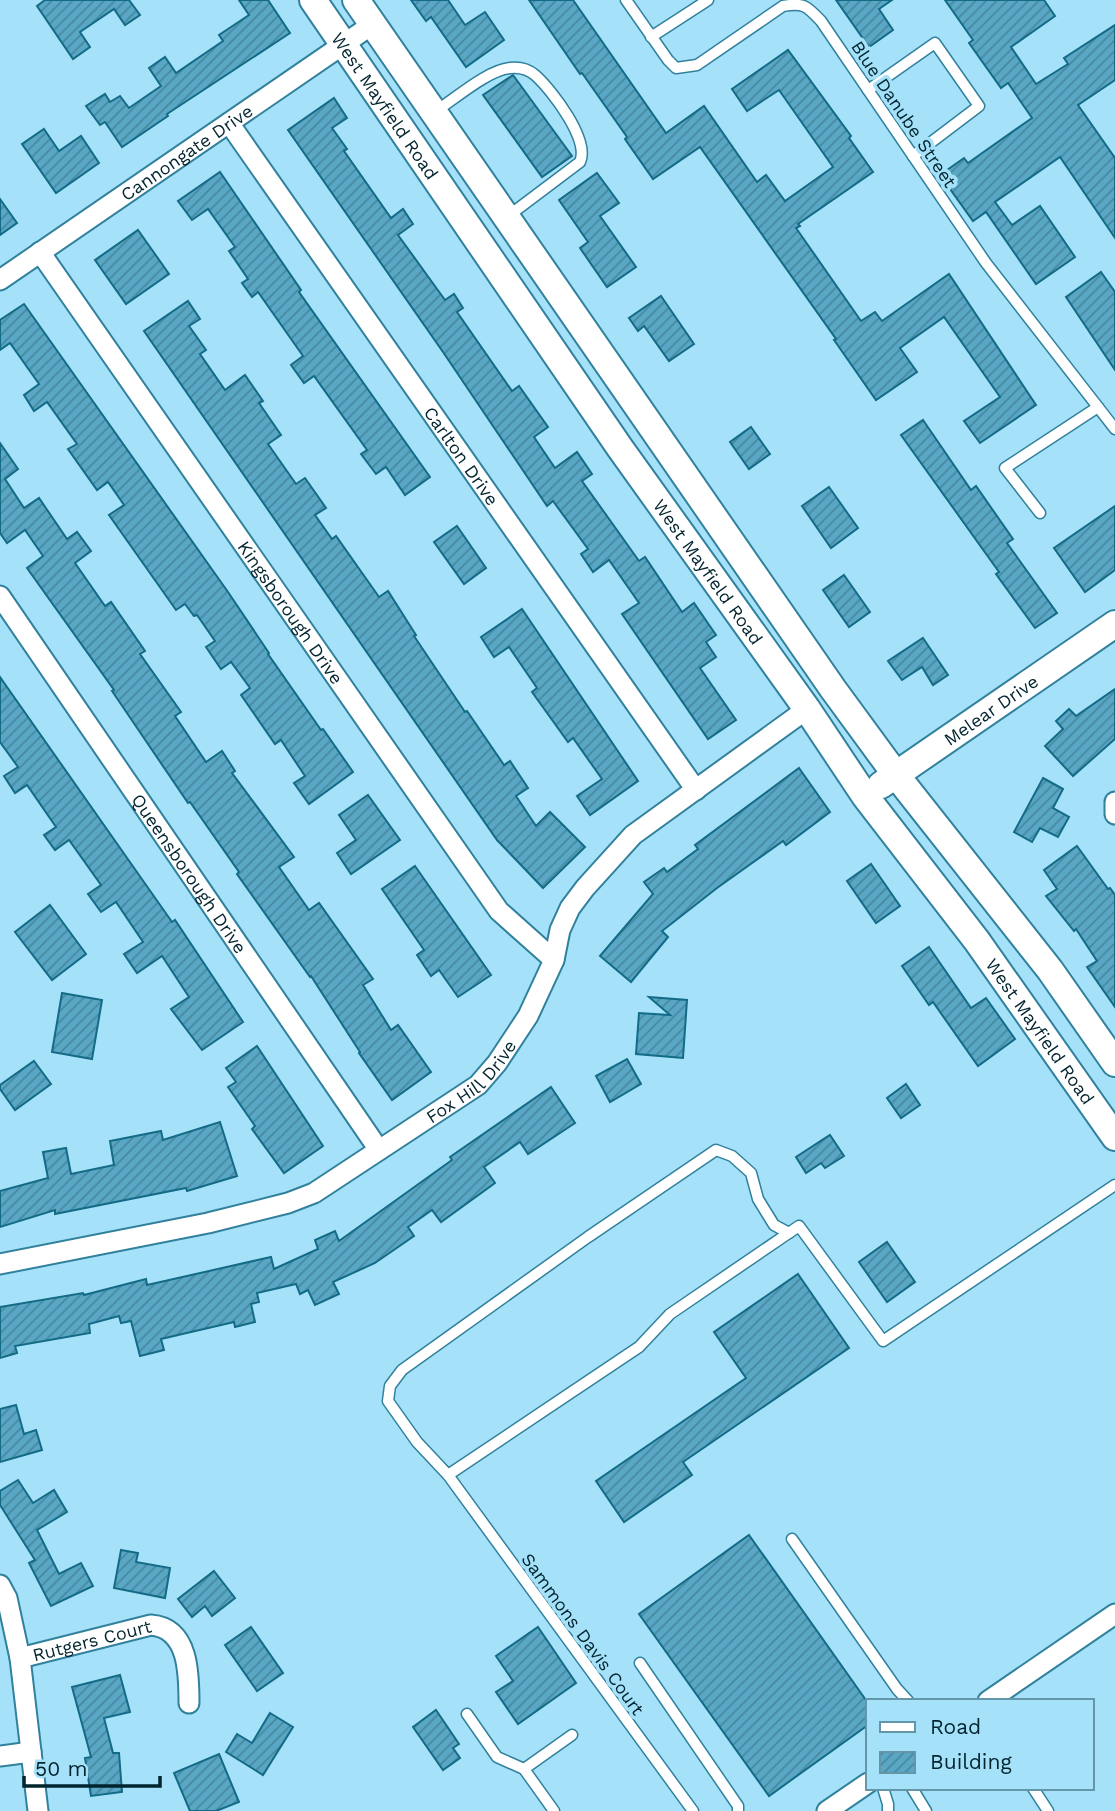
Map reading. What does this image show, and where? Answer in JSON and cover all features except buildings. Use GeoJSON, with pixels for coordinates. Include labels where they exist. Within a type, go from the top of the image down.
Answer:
{"type":"FeatureCollection","features":[{"type":"Feature","properties":{"kind":"main road","name":"West Mayfield Road"},"geometry":{"type":"LineString","coordinates":[[313,0],[621,448],[807,709],[865,796],[977,941],[1115,1137]]}},
{"type":"Feature","properties":{"kind":"main road","name":"West Mayfield Road"},"geometry":{"type":"LineString","coordinates":[[356,0],[833,689],[896,775],[1050,970],[1115,1063]]}},
{"type":"Feature","properties":{"kind":"main road","name":"Melear Drive"},"geometry":{"type":"LineString","coordinates":[[865,796],[1115,624]]}},
{"type":"Feature","properties":{"kind":"street","name":"Cannongate Drive"},"geometry":{"type":"LineString","coordinates":[[0,280],[373,24]]}},
{"type":"Feature","properties":{"kind":"street","name":"Carlton Drive"},"geometry":{"type":"LineString","coordinates":[[229,123],[696,790]]}},
{"type":"Feature","properties":{"kind":"street","name":"Kingsborough Drive"},"geometry":{"type":"LineString","coordinates":[[40,252],[499,911],[554,960]]}},
{"type":"Feature","properties":{"kind":"street","name":"Queensborough Drive"},"geometry":{"type":"LineString","coordinates":[[0,596],[379,1150]]}},
{"type":"Feature","properties":{"kind":"street","name":"Fox Hill Drive"},"geometry":{"type":"LineString","coordinates":[[0,1264],[208,1223],[288,1203],[314,1193],[478,1085],[497,1063],[528,1017],[554,960],[565,919],[585,888],[633,835],[807,709]]}},
{"type":"Feature","properties":{"kind":"street"},"geometry":{"type":"LineString","coordinates":[[1115,802],[1115,814]]}},
{"type":"Feature","properties":{"kind":"street"},"geometry":{"type":"LineString","coordinates":[[0,1584],[7,1598],[20,1658],[38,1811]]}},
{"type":"Feature","properties":{"kind":"street"},"geometry":{"type":"LineString","coordinates":[[991,1699],[1115,1614]]}},
{"type":"Feature","properties":{"kind":"street","name":"Rutgers Court"},"geometry":{"type":"LineString","coordinates":[[20,1658],[151,1625],[159,1626],[168,1630],[184,1650],[190,1671],[189,1703]]}},
{"type":"Feature","properties":{"kind":"street"},"geometry":{"type":"LineString","coordinates":[[0,1756],[31,1752]]}},
{"type":"Feature","properties":{"kind":"street"},"geometry":{"type":"LineString","coordinates":[[827,1811],[866,1784]]}},
{"type":"Feature","properties":{"kind":"lane","name":"Blue Danube Street"},"geometry":{"type":"LineString","coordinates":[[626,0],[667,60],[676,68],[697,65],[780,3],[798,3],[809,8],[821,21],[986,263],[1115,429]]}},
{"type":"Feature","properties":{"kind":"lane"},"geometry":{"type":"LineString","coordinates":[[651,37],[708,0]]}},
{"type":"Feature","properties":{"kind":"lane"},"geometry":{"type":"LineString","coordinates":[[868,90],[935,43],[979,107],[913,156]]}},
{"type":"Feature","properties":{"kind":"lane"},"geometry":{"type":"LineString","coordinates":[[434,113],[500,70],[523,68],[535,75],[571,121],[580,142],[582,157],[575,167],[506,217]]}},
{"type":"Feature","properties":{"kind":"lane"},"geometry":{"type":"LineString","coordinates":[[1040,513],[1005,468],[1098,407]]}},
{"type":"Feature","properties":{"kind":"lane","name":"Sammons Davis Court"},"geometry":{"type":"LineString","coordinates":[[693,1811],[449,1475],[417,1442],[388,1401],[390,1386],[402,1370],[588,1237],[716,1150],[732,1156],[751,1173],[758,1199],[774,1225],[789,1233]]}},
{"type":"Feature","properties":{"kind":"lane"},"geometry":{"type":"LineString","coordinates":[[449,1475],[639,1347],[670,1314],[799,1226],[883,1340],[1115,1185]]}},
{"type":"Feature","properties":{"kind":"lane"},"geometry":{"type":"LineString","coordinates":[[792,1539],[906,1699]]}},
{"type":"Feature","properties":{"kind":"lane"},"geometry":{"type":"LineString","coordinates":[[640,1663],[738,1806],[738,1811]]}},
{"type":"Feature","properties":{"kind":"lane"},"geometry":{"type":"LineString","coordinates":[[467,1714],[497,1757],[524,1769],[554,1811]]}},
{"type":"Feature","properties":{"kind":"lane"},"geometry":{"type":"LineString","coordinates":[[524,1769],[572,1735]]}},
{"type":"Feature","properties":{"kind":"lane"},"geometry":{"type":"LineString","coordinates":[[884,1790],[888,1811]]}},
{"type":"Feature","properties":{"kind":"lane"},"geometry":{"type":"LineString","coordinates":[[913,1790],[926,1811]]}},
{"type":"Feature","properties":{"kind":"lane"},"geometry":{"type":"LineString","coordinates":[[1033,1790],[1048,1811]]}}]}
